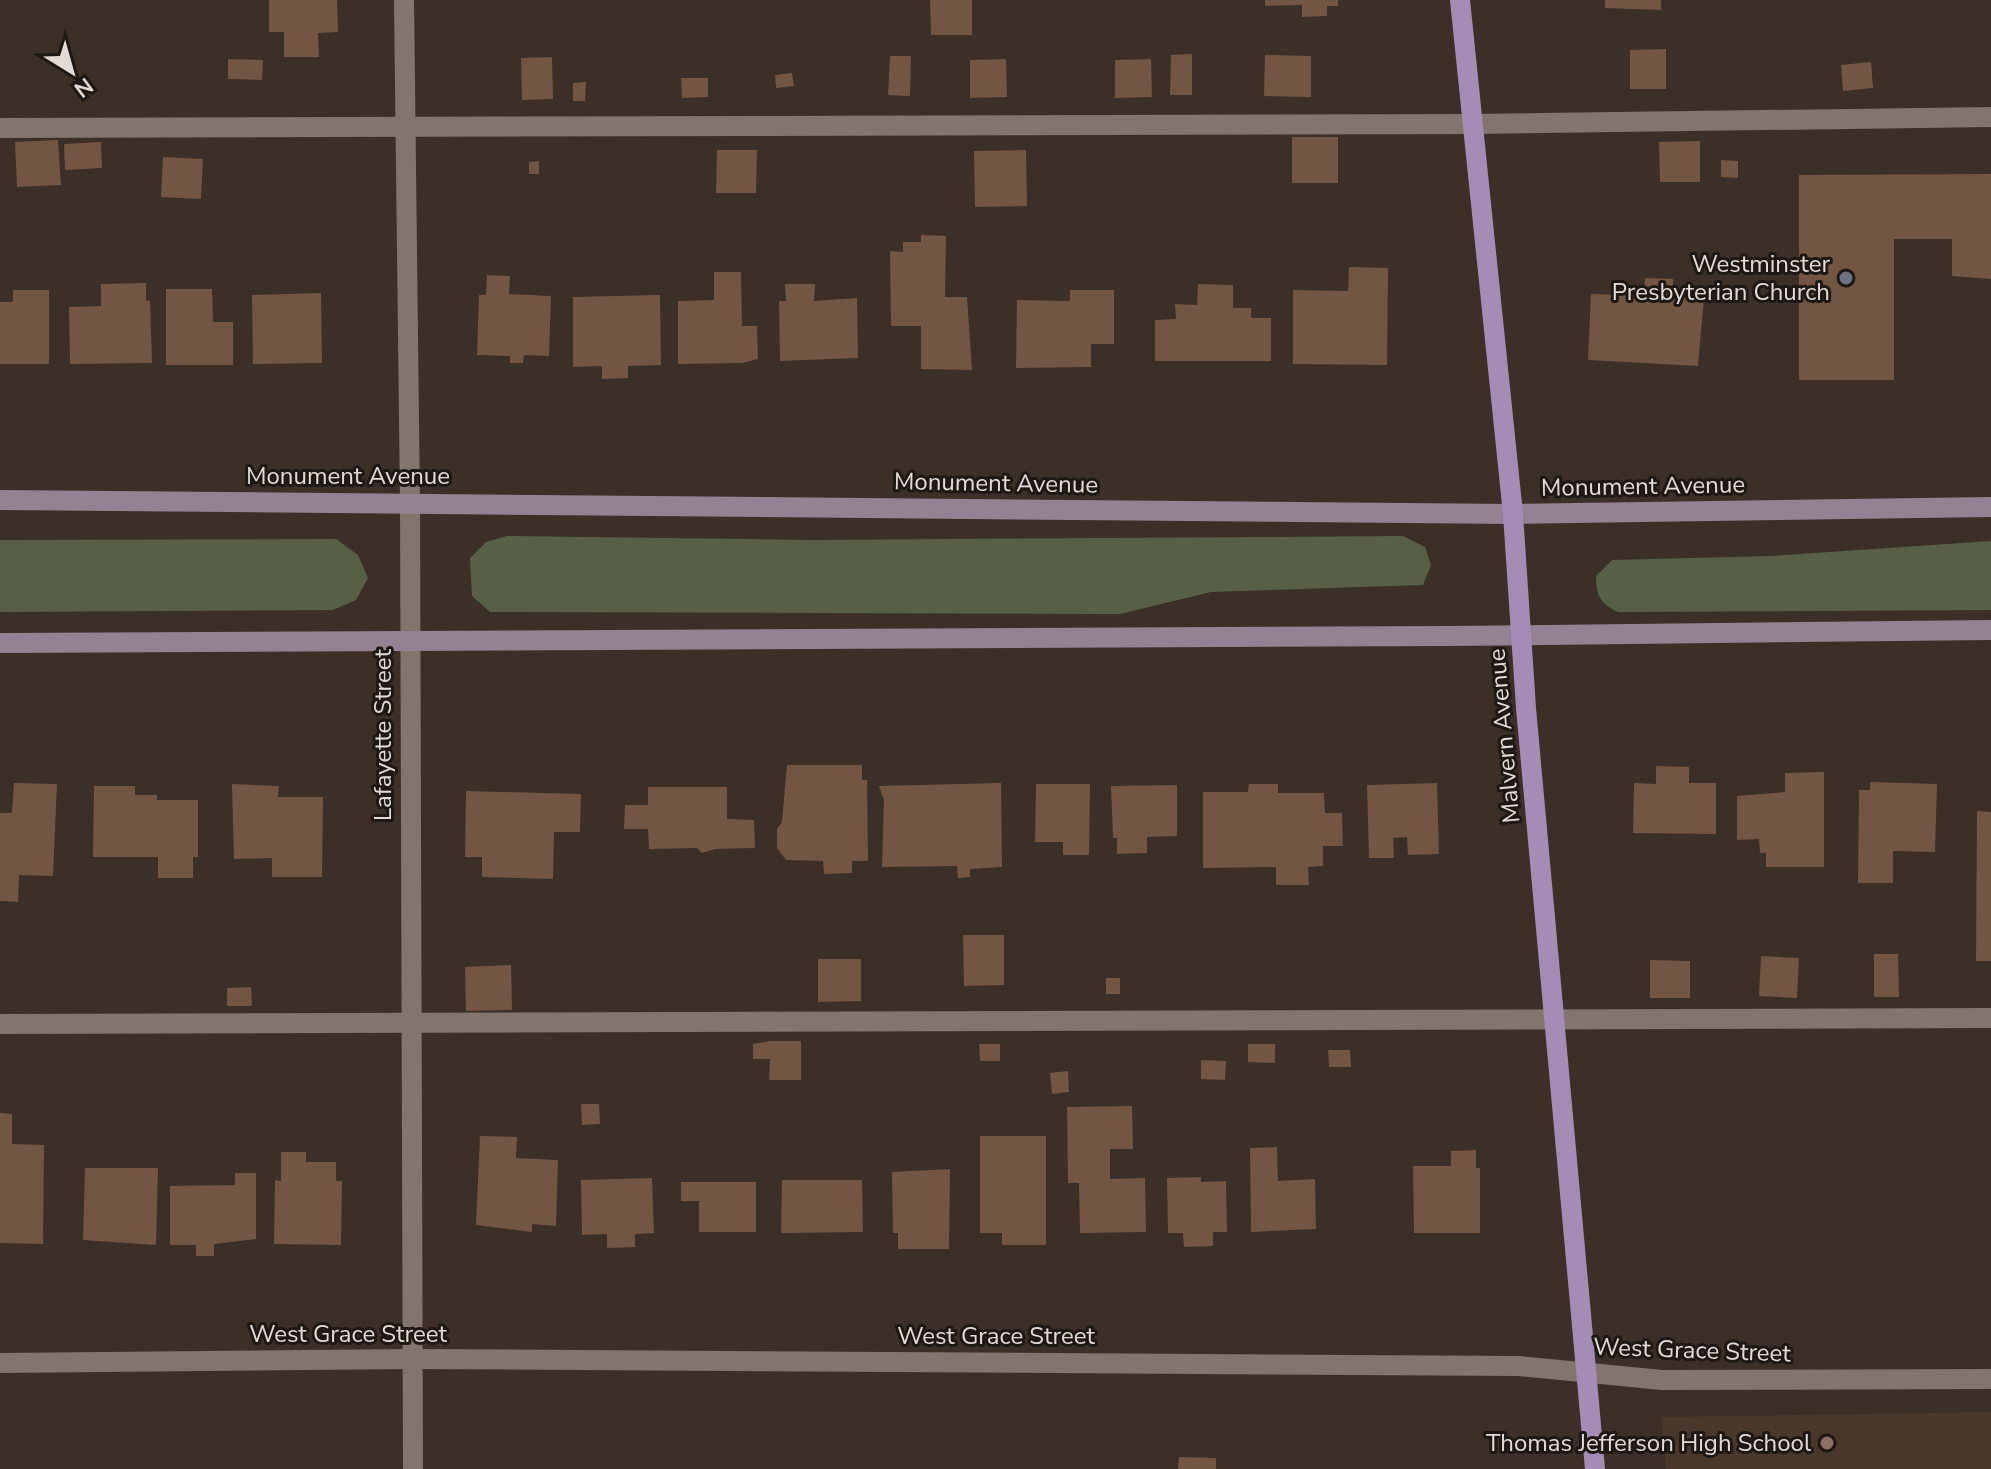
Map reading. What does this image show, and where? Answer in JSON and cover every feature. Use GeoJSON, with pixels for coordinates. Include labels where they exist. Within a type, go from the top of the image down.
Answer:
{"type":"FeatureCollection","features":[{"type":"Feature","properties":{"kind":"main road","name":"Malvern Avenue"},"geometry":{"type":"LineString","coordinates":[[1460,0],[1513,514],[1595,1469]]}},
{"type":"Feature","properties":{"kind":"street","name":"Lafayette Street"},"geometry":{"type":"LineString","coordinates":[[404,0],[410,502],[413,1469]]}},
{"type":"Feature","properties":{"kind":"street"},"geometry":{"type":"LineString","coordinates":[[0,128],[1473,124],[1991,117]]}},
{"type":"Feature","properties":{"kind":"street","name":"Monument Avenue"},"geometry":{"type":"LineString","coordinates":[[0,500],[1513,514],[1991,507]]}},
{"type":"Feature","properties":{"kind":"street"},"geometry":{"type":"LineString","coordinates":[[0,643],[1991,630]]}},
{"type":"Feature","properties":{"kind":"street"},"geometry":{"type":"LineString","coordinates":[[0,1024],[1991,1018]]}},
{"type":"Feature","properties":{"kind":"street","name":"West Grace Street"},"geometry":{"type":"LineString","coordinates":[[0,1363],[412,1359],[1519,1366],[1662,1380],[1991,1379]]}},
{"type":"Feature","properties":{"kind":"shaded area","name":"Thomas Jefferson High School"},"geometry":{"type":"Polygon","coordinates":[[[1991,1412],[1991,1469],[1666,1469],[1661,1417],[1991,1412]]]}},
{"type":"Feature","properties":{"kind":"green space"},"geometry":{"type":"Polygon","coordinates":[[[507,536],[812,540],[1403,536],[1425,547],[1431,565],[1423,585],[1211,592],[1120,614],[490,612],[472,596],[470,558],[486,542],[507,536]]]}},
{"type":"Feature","properties":{"kind":"green space"},"geometry":{"type":"Polygon","coordinates":[[[336,539],[358,555],[368,578],[356,600],[333,610],[0,612],[0,540],[336,539]]]}},
{"type":"Feature","properties":{"kind":"green space"},"geometry":{"type":"Polygon","coordinates":[[[1991,541],[1991,610],[1618,612],[1600,598],[1596,583],[1596,576],[1612,560],[1771,556],[1991,541]]]}},
{"type":"Feature","properties":{"kind":"building"},"geometry":{"type":"Polygon","coordinates":[[[269,0],[337,0],[338,32],[318,33],[319,57],[284,57],[284,32],[269,32],[269,0]]]}},
{"type":"Feature","properties":{"kind":"building"},"geometry":{"type":"Polygon","coordinates":[[[930,0],[972,0],[972,35],[931,35],[930,0]]]}},
{"type":"Feature","properties":{"kind":"building"},"geometry":{"type":"Polygon","coordinates":[[[1265,0],[1338,0],[1338,6],[1327,6],[1327,16],[1302,17],[1302,5],[1265,6],[1265,0]]]}},
{"type":"Feature","properties":{"kind":"building"},"geometry":{"type":"Polygon","coordinates":[[[1605,0],[1661,0],[1661,10],[1605,8],[1605,0]]]}},
{"type":"Feature","properties":{"kind":"building"},"geometry":{"type":"Polygon","coordinates":[[[1666,49],[1666,89],[1630,89],[1630,50],[1666,49]]]}},
{"type":"Feature","properties":{"kind":"building"},"geometry":{"type":"Polygon","coordinates":[[[1192,54],[1192,95],[1170,95],[1171,55],[1192,54]]]}},
{"type":"Feature","properties":{"kind":"building"},"geometry":{"type":"Polygon","coordinates":[[[1265,55],[1311,56],[1311,97],[1264,96],[1265,55]]]}},
{"type":"Feature","properties":{"kind":"building"},"geometry":{"type":"Polygon","coordinates":[[[890,56],[911,56],[910,96],[888,95],[890,56]]]}},
{"type":"Feature","properties":{"kind":"building"},"geometry":{"type":"Polygon","coordinates":[[[552,57],[553,99],[522,100],[521,58],[552,57]]]}},
{"type":"Feature","properties":{"kind":"building"},"geometry":{"type":"Polygon","coordinates":[[[228,59],[263,60],[262,80],[228,79],[228,59]]]}},
{"type":"Feature","properties":{"kind":"building"},"geometry":{"type":"Polygon","coordinates":[[[1006,59],[1007,97],[970,98],[970,60],[1006,59]]]}},
{"type":"Feature","properties":{"kind":"building"},"geometry":{"type":"Polygon","coordinates":[[[1151,59],[1152,97],[1115,98],[1115,60],[1151,59]]]}},
{"type":"Feature","properties":{"kind":"building"},"geometry":{"type":"Polygon","coordinates":[[[1871,62],[1873,88],[1843,91],[1841,65],[1871,62]]]}},
{"type":"Feature","properties":{"kind":"building"},"geometry":{"type":"Polygon","coordinates":[[[792,73],[794,86],[776,88],[775,75],[792,73]]]}},
{"type":"Feature","properties":{"kind":"building"},"geometry":{"type":"Polygon","coordinates":[[[681,78],[708,78],[708,97],[682,98],[681,78]]]}},
{"type":"Feature","properties":{"kind":"building"},"geometry":{"type":"Polygon","coordinates":[[[586,82],[585,101],[573,101],[573,83],[586,82]]]}},
{"type":"Feature","properties":{"kind":"building"},"geometry":{"type":"Polygon","coordinates":[[[1292,137],[1338,137],[1338,183],[1292,183],[1292,137]]]}},
{"type":"Feature","properties":{"kind":"building"},"geometry":{"type":"Polygon","coordinates":[[[58,140],[61,185],[17,187],[15,142],[58,140]]]}},
{"type":"Feature","properties":{"kind":"building"},"geometry":{"type":"Polygon","coordinates":[[[1700,141],[1700,182],[1660,182],[1659,142],[1700,141]]]}},
{"type":"Feature","properties":{"kind":"building"},"geometry":{"type":"Polygon","coordinates":[[[101,142],[102,168],[65,170],[64,144],[101,142]]]}},
{"type":"Feature","properties":{"kind":"building"},"geometry":{"type":"Polygon","coordinates":[[[717,150],[757,150],[756,193],[716,193],[717,150]]]}},
{"type":"Feature","properties":{"kind":"building"},"geometry":{"type":"Polygon","coordinates":[[[1026,150],[1027,206],[975,207],[974,151],[1026,150]]]}},
{"type":"Feature","properties":{"kind":"building"},"geometry":{"type":"Polygon","coordinates":[[[163,157],[203,159],[201,199],[161,197],[163,157]]]}},
{"type":"Feature","properties":{"kind":"building"},"geometry":{"type":"Polygon","coordinates":[[[1721,160],[1738,161],[1738,178],[1721,177],[1721,160]]]}},
{"type":"Feature","properties":{"kind":"building"},"geometry":{"type":"Polygon","coordinates":[[[539,161],[539,174],[529,174],[529,162],[539,161]]]}},
{"type":"Feature","properties":{"kind":"building","name":"Westminster Presbyterian Church"},"geometry":{"type":"Polygon","coordinates":[[[1991,174],[1991,279],[1952,276],[1952,239],[1894,239],[1894,380],[1799,380],[1799,175],[1991,174]]]}},
{"type":"Feature","properties":{"kind":"building"},"geometry":{"type":"Polygon","coordinates":[[[921,235],[946,236],[945,297],[967,297],[972,370],[921,369],[921,326],[891,326],[890,251],[903,252],[903,242],[921,242],[921,235]]]}},
{"type":"Feature","properties":{"kind":"building"},"geometry":{"type":"Polygon","coordinates":[[[1349,267],[1388,268],[1387,365],[1293,364],[1293,290],[1348,291],[1349,267]]]}},
{"type":"Feature","properties":{"kind":"building"},"geometry":{"type":"Polygon","coordinates":[[[714,272],[741,272],[742,326],[757,326],[758,359],[742,363],[678,364],[678,301],[714,300],[714,272]]]}},
{"type":"Feature","properties":{"kind":"building"},"geometry":{"type":"Polygon","coordinates":[[[487,275],[510,276],[509,294],[551,296],[549,356],[524,355],[523,363],[510,363],[510,356],[477,355],[479,295],[486,295],[487,275]]]}},
{"type":"Feature","properties":{"kind":"building"},"geometry":{"type":"Polygon","coordinates":[[[1645,278],[1673,279],[1673,297],[1704,298],[1698,366],[1588,360],[1591,294],[1644,296],[1645,278]]]}},
{"type":"Feature","properties":{"kind":"building"},"geometry":{"type":"Polygon","coordinates":[[[146,283],[146,301],[150,300],[152,363],[70,364],[69,307],[101,306],[101,284],[146,283]]]}},
{"type":"Feature","properties":{"kind":"building"},"geometry":{"type":"Polygon","coordinates":[[[785,284],[815,284],[814,301],[857,298],[858,358],[780,361],[779,301],[786,301],[785,284]]]}},
{"type":"Feature","properties":{"kind":"building"},"geometry":{"type":"Polygon","coordinates":[[[1198,284],[1233,285],[1233,308],[1251,308],[1251,318],[1271,318],[1271,361],[1155,361],[1155,320],[1176,319],[1175,304],[1197,305],[1198,284]]]}},
{"type":"Feature","properties":{"kind":"building"},"geometry":{"type":"Polygon","coordinates":[[[166,289],[212,289],[213,322],[233,322],[233,365],[166,365],[166,289]]]}},
{"type":"Feature","properties":{"kind":"building"},"geometry":{"type":"Polygon","coordinates":[[[13,290],[49,290],[49,364],[0,364],[0,302],[13,302],[13,290]]]}},
{"type":"Feature","properties":{"kind":"building"},"geometry":{"type":"Polygon","coordinates":[[[1070,290],[1114,290],[1114,344],[1091,344],[1091,367],[1016,368],[1017,300],[1070,301],[1070,290]]]}},
{"type":"Feature","properties":{"kind":"building"},"geometry":{"type":"Polygon","coordinates":[[[321,293],[322,363],[253,364],[252,295],[321,293]]]}},
{"type":"Feature","properties":{"kind":"building"},"geometry":{"type":"Polygon","coordinates":[[[660,295],[661,365],[628,366],[628,378],[602,379],[602,366],[573,367],[573,297],[660,295]]]}},
{"type":"Feature","properties":{"kind":"building"},"geometry":{"type":"Polygon","coordinates":[[[787,765],[862,765],[862,780],[867,780],[868,861],[852,861],[852,873],[824,874],[823,861],[786,860],[777,848],[787,765]]]}},
{"type":"Feature","properties":{"kind":"building"},"geometry":{"type":"Polygon","coordinates":[[[1656,766],[1689,767],[1689,783],[1716,783],[1716,834],[1633,833],[1634,783],[1656,784],[1656,766]]]}},
{"type":"Feature","properties":{"kind":"building"},"geometry":{"type":"Polygon","coordinates":[[[1824,772],[1824,867],[1766,867],[1766,853],[1760,853],[1759,839],[1737,840],[1737,796],[1785,792],[1785,773],[1824,772]]]}},
{"type":"Feature","properties":{"kind":"building"},"geometry":{"type":"Polygon","coordinates":[[[1870,782],[1937,784],[1935,852],[1893,851],[1893,883],[1858,883],[1859,790],[1870,790],[1870,782]]]}},
{"type":"Feature","properties":{"kind":"building"},"geometry":{"type":"Polygon","coordinates":[[[14,783],[57,784],[53,876],[19,875],[18,902],[0,901],[0,813],[12,813],[14,783]]]}},
{"type":"Feature","properties":{"kind":"building"},"geometry":{"type":"Polygon","coordinates":[[[1001,783],[1002,867],[970,869],[970,877],[958,878],[957,866],[882,867],[884,800],[879,786],[1001,783]]]}},
{"type":"Feature","properties":{"kind":"building"},"geometry":{"type":"Polygon","coordinates":[[[1437,783],[1439,854],[1408,855],[1407,837],[1393,838],[1394,858],[1369,858],[1367,785],[1437,783]]]}},
{"type":"Feature","properties":{"kind":"building"},"geometry":{"type":"Polygon","coordinates":[[[232,784],[279,786],[278,797],[323,797],[322,877],[272,877],[272,858],[234,859],[232,784]]]}},
{"type":"Feature","properties":{"kind":"building"},"geometry":{"type":"Polygon","coordinates":[[[1036,784],[1090,784],[1089,855],[1063,855],[1063,842],[1035,842],[1036,784]]]}},
{"type":"Feature","properties":{"kind":"building"},"geometry":{"type":"Polygon","coordinates":[[[1249,784],[1278,784],[1278,793],[1324,793],[1325,813],[1342,813],[1343,846],[1323,846],[1323,866],[1308,867],[1309,885],[1276,885],[1276,867],[1203,868],[1203,792],[1248,792],[1249,784]]]}},
{"type":"Feature","properties":{"kind":"building"},"geometry":{"type":"Polygon","coordinates":[[[1177,785],[1177,836],[1147,837],[1147,853],[1117,854],[1117,838],[1113,838],[1111,786],[1177,785]]]}},
{"type":"Feature","properties":{"kind":"building"},"geometry":{"type":"Polygon","coordinates":[[[94,786],[135,786],[135,795],[157,795],[157,800],[198,800],[198,857],[193,857],[193,878],[158,878],[158,857],[93,857],[94,786]]]}},
{"type":"Feature","properties":{"kind":"building"},"geometry":{"type":"Polygon","coordinates":[[[648,787],[727,787],[727,819],[754,820],[755,848],[715,849],[702,853],[697,848],[649,849],[648,829],[624,829],[625,805],[648,805],[648,787]]]}},
{"type":"Feature","properties":{"kind":"building"},"geometry":{"type":"Polygon","coordinates":[[[466,791],[581,794],[580,832],[554,832],[553,879],[482,877],[482,857],[465,857],[466,791]]]}},
{"type":"Feature","properties":{"kind":"building"},"geometry":{"type":"Polygon","coordinates":[[[1977,811],[1991,812],[1991,961],[1976,961],[1977,811]]]}},
{"type":"Feature","properties":{"kind":"building"},"geometry":{"type":"Polygon","coordinates":[[[963,935],[1004,935],[1004,985],[964,986],[963,935]]]}},
{"type":"Feature","properties":{"kind":"building"},"geometry":{"type":"Polygon","coordinates":[[[1874,954],[1898,954],[1899,997],[1874,997],[1874,954]]]}},
{"type":"Feature","properties":{"kind":"building"},"geometry":{"type":"Polygon","coordinates":[[[1761,956],[1799,958],[1797,998],[1759,996],[1761,956]]]}},
{"type":"Feature","properties":{"kind":"building"},"geometry":{"type":"Polygon","coordinates":[[[818,959],[861,959],[861,1001],[818,1002],[818,959]]]}},
{"type":"Feature","properties":{"kind":"building"},"geometry":{"type":"Polygon","coordinates":[[[1650,960],[1690,961],[1690,998],[1650,998],[1650,960]]]}},
{"type":"Feature","properties":{"kind":"building"},"geometry":{"type":"Polygon","coordinates":[[[511,965],[512,1010],[466,1011],[465,967],[511,965]]]}},
{"type":"Feature","properties":{"kind":"building"},"geometry":{"type":"Polygon","coordinates":[[[1106,978],[1120,978],[1120,994],[1106,994],[1106,978]]]}},
{"type":"Feature","properties":{"kind":"building"},"geometry":{"type":"Polygon","coordinates":[[[251,987],[252,1006],[227,1006],[227,988],[251,987]]]}},
{"type":"Feature","properties":{"kind":"building"},"geometry":{"type":"Polygon","coordinates":[[[801,1041],[801,1080],[769,1080],[770,1059],[753,1059],[753,1044],[801,1041]]]}},
{"type":"Feature","properties":{"kind":"building"},"geometry":{"type":"Polygon","coordinates":[[[979,1044],[1000,1044],[1000,1061],[980,1061],[979,1044]]]}},
{"type":"Feature","properties":{"kind":"building"},"geometry":{"type":"Polygon","coordinates":[[[1248,1044],[1275,1044],[1275,1063],[1248,1062],[1248,1044]]]}},
{"type":"Feature","properties":{"kind":"building"},"geometry":{"type":"Polygon","coordinates":[[[1328,1050],[1350,1050],[1351,1067],[1329,1067],[1328,1050]]]}},
{"type":"Feature","properties":{"kind":"building"},"geometry":{"type":"Polygon","coordinates":[[[1201,1060],[1226,1061],[1225,1080],[1201,1079],[1201,1060]]]}},
{"type":"Feature","properties":{"kind":"building"},"geometry":{"type":"Polygon","coordinates":[[[1068,1071],[1069,1092],[1052,1094],[1050,1073],[1068,1071]]]}},
{"type":"Feature","properties":{"kind":"building"},"geometry":{"type":"Polygon","coordinates":[[[581,1104],[599,1104],[600,1124],[582,1125],[581,1104]]]}},
{"type":"Feature","properties":{"kind":"building"},"geometry":{"type":"Polygon","coordinates":[[[1132,1106],[1133,1149],[1110,1149],[1110,1179],[1145,1178],[1146,1232],[1080,1233],[1079,1183],[1068,1183],[1067,1107],[1132,1106]]]}},
{"type":"Feature","properties":{"kind":"building"},"geometry":{"type":"Polygon","coordinates":[[[0,1113],[12,1114],[12,1144],[44,1145],[43,1244],[0,1243],[0,1113]]]}},
{"type":"Feature","properties":{"kind":"building"},"geometry":{"type":"Polygon","coordinates":[[[480,1136],[517,1137],[516,1158],[558,1160],[556,1226],[532,1224],[532,1232],[476,1225],[480,1136]]]}},
{"type":"Feature","properties":{"kind":"building"},"geometry":{"type":"Polygon","coordinates":[[[980,1136],[1046,1136],[1046,1245],[1002,1245],[1002,1233],[980,1233],[980,1136]]]}},
{"type":"Feature","properties":{"kind":"building"},"geometry":{"type":"Polygon","coordinates":[[[1277,1147],[1278,1181],[1315,1179],[1316,1229],[1251,1232],[1250,1148],[1277,1147]]]}},
{"type":"Feature","properties":{"kind":"building"},"geometry":{"type":"Polygon","coordinates":[[[1476,1150],[1476,1168],[1480,1168],[1480,1233],[1414,1233],[1413,1166],[1451,1166],[1451,1151],[1476,1150]]]}},
{"type":"Feature","properties":{"kind":"building"},"geometry":{"type":"Polygon","coordinates":[[[281,1152],[306,1152],[306,1162],[336,1162],[336,1181],[342,1181],[341,1245],[274,1244],[275,1180],[281,1181],[281,1152]]]}},
{"type":"Feature","properties":{"kind":"building"},"geometry":{"type":"Polygon","coordinates":[[[85,1168],[158,1168],[156,1245],[83,1240],[85,1168]]]}},
{"type":"Feature","properties":{"kind":"building"},"geometry":{"type":"Polygon","coordinates":[[[950,1169],[949,1249],[898,1249],[898,1233],[893,1233],[892,1172],[950,1169]]]}},
{"type":"Feature","properties":{"kind":"building"},"geometry":{"type":"Polygon","coordinates":[[[235,1173],[256,1173],[256,1239],[214,1244],[214,1256],[196,1256],[196,1245],[170,1245],[170,1186],[235,1185],[235,1173]]]}},
{"type":"Feature","properties":{"kind":"building"},"geometry":{"type":"Polygon","coordinates":[[[1201,1177],[1201,1182],[1226,1181],[1227,1232],[1213,1232],[1213,1246],[1184,1247],[1183,1233],[1168,1233],[1167,1178],[1201,1177]]]}},
{"type":"Feature","properties":{"kind":"building"},"geometry":{"type":"Polygon","coordinates":[[[652,1178],[654,1233],[635,1234],[635,1247],[607,1248],[607,1234],[582,1235],[581,1180],[652,1178]]]}},
{"type":"Feature","properties":{"kind":"building"},"geometry":{"type":"Polygon","coordinates":[[[782,1180],[862,1180],[863,1232],[781,1233],[782,1180]]]}},
{"type":"Feature","properties":{"kind":"building"},"geometry":{"type":"Polygon","coordinates":[[[681,1182],[756,1182],[756,1232],[699,1232],[699,1201],[681,1201],[681,1182]]]}},
{"type":"Feature","properties":{"kind":"building"},"geometry":{"type":"Polygon","coordinates":[[[1179,1457],[1216,1458],[1216,1469],[1178,1469],[1179,1457]]]}},
{"type":"Feature","properties":{"kind":"place","name":"Westminster Presbyterian Church"},"geometry":{"type":"Point","coordinates":[1846,278]}},
{"type":"Feature","properties":{"kind":"place","name":"Thomas Jefferson High School"},"geometry":{"type":"Point","coordinates":[1827,1443]}}]}
